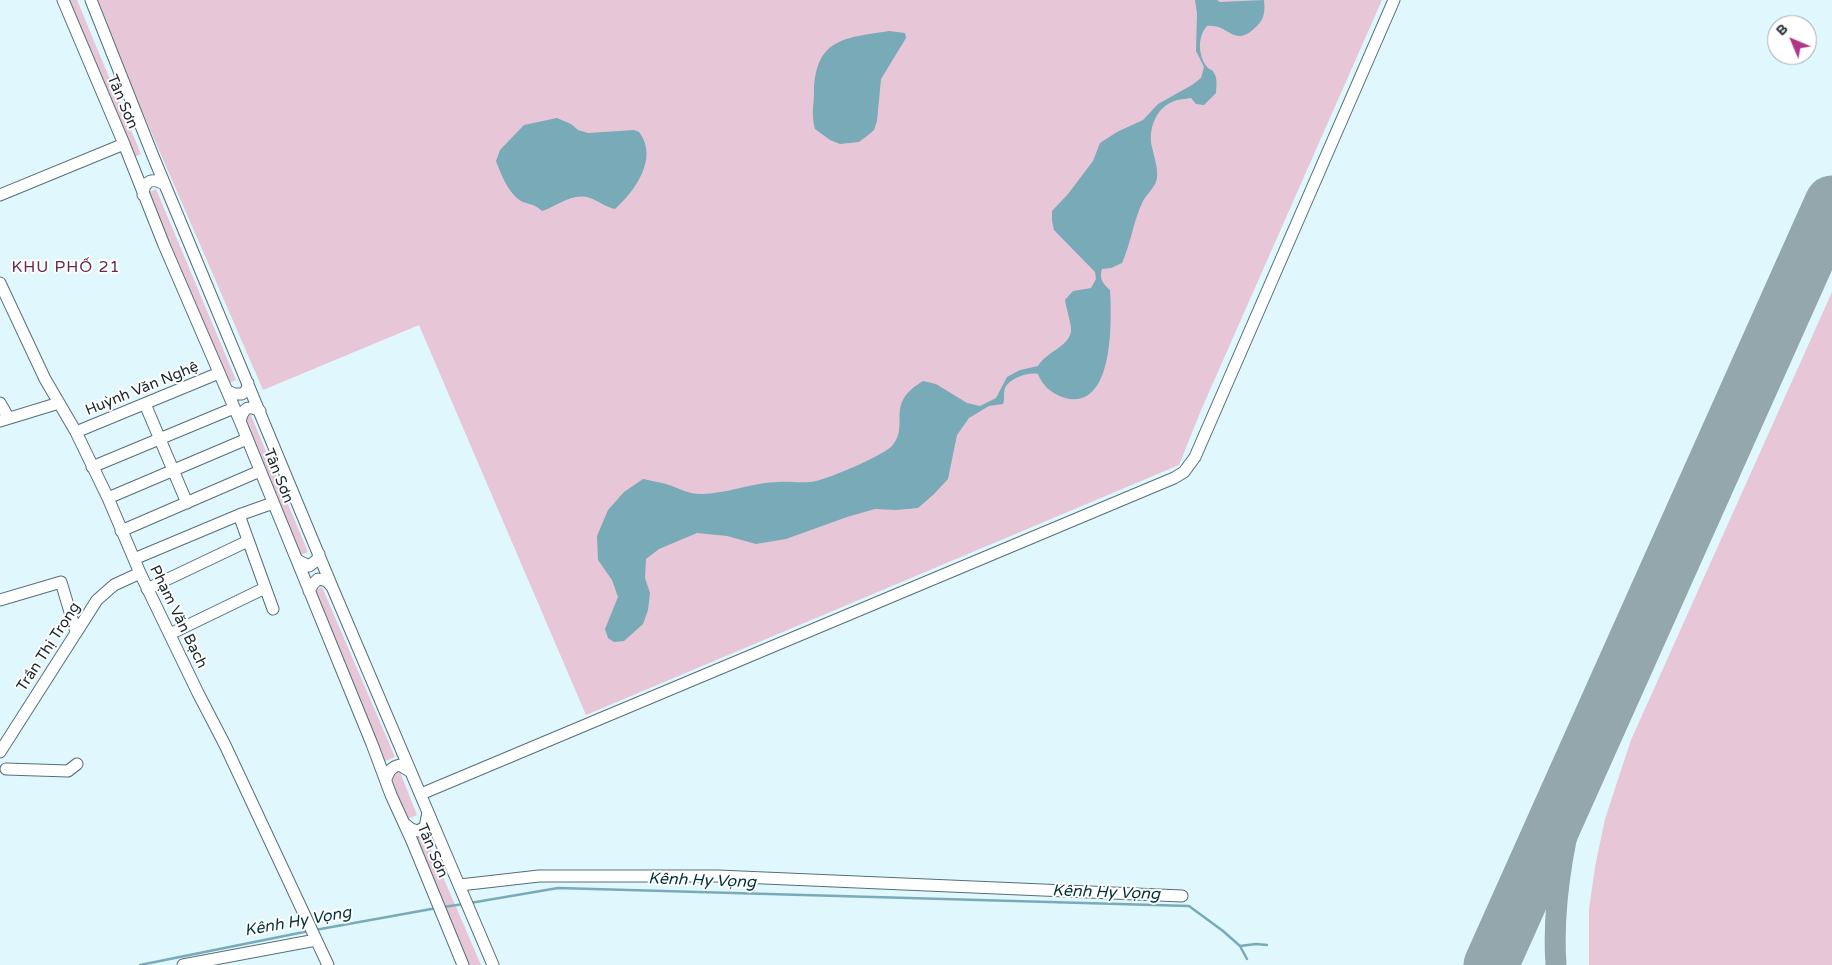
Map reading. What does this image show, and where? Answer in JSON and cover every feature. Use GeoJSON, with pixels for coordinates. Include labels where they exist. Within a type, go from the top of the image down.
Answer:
{"type":"FeatureCollection","features":[{"type":"Feature","properties":{"kind":"street","name":"Tân Sơn"},"geometry":{"type":"LineString","coordinates":[[63,0],[124,144],[143,195],[228,391],[272,503],[298,560],[309,592],[386,779],[390,794],[405,824],[463,965]]}},
{"type":"Feature","properties":{"kind":"street","name":"Tân Sơn"},"geometry":{"type":"LineString","coordinates":[[91,0],[153,156],[333,589],[494,965]]}},
{"type":"Feature","properties":{"kind":"street"},"geometry":{"type":"LineString","coordinates":[[421,794],[1165,482],[1184,472],[1195,457],[1394,0]]}},
{"type":"Feature","properties":{"kind":"street"},"geometry":{"type":"LineString","coordinates":[[0,195],[124,144]]}},
{"type":"Feature","properties":{"kind":"street"},"geometry":{"type":"LineString","coordinates":[[133,166],[144,169],[149,165],[153,156]]}},
{"type":"Feature","properties":{"kind":"street"},"geometry":{"type":"LineString","coordinates":[[143,195],[146,184],[151,180],[159,181],[165,185]]}},
{"type":"Feature","properties":{"kind":"street","name":"Phạm Văn Bạch"},"geometry":{"type":"LineString","coordinates":[[0,283],[45,379],[76,432],[108,498],[147,589],[229,753],[328,965]]}},
{"type":"Feature","properties":{"kind":"street","name":"Huỳnh Văn Nghệ"},"geometry":{"type":"LineString","coordinates":[[76,432],[219,373]]}},
{"type":"Feature","properties":{"kind":"street"},"geometry":{"type":"LineString","coordinates":[[228,391],[234,394],[242,394],[247,390],[248,383]]}},
{"type":"Feature","properties":{"kind":"street"},"geometry":{"type":"LineString","coordinates":[[0,403],[4,419],[59,403]]}},
{"type":"Feature","properties":{"kind":"street"},"geometry":{"type":"LineString","coordinates":[[145,404],[187,503]]}},
{"type":"Feature","properties":{"kind":"street"},"geometry":{"type":"LineString","coordinates":[[240,421],[242,412],[246,408],[252,407],[260,412]]}},
{"type":"Feature","properties":{"kind":"street"},"geometry":{"type":"LineString","coordinates":[[92,467],[234,408]]}},
{"type":"Feature","properties":{"kind":"street"},"geometry":{"type":"LineString","coordinates":[[108,498],[247,439]]}},
{"type":"Feature","properties":{"kind":"street"},"geometry":{"type":"LineString","coordinates":[[121,531],[260,471]]}},
{"type":"Feature","properties":{"kind":"street"},"geometry":{"type":"LineString","coordinates":[[134,559],[272,503]]}},
{"type":"Feature","properties":{"kind":"street"},"geometry":{"type":"LineString","coordinates":[[239,515],[273,609]]}},
{"type":"Feature","properties":{"kind":"street"},"geometry":{"type":"LineString","coordinates":[[147,589],[248,541]]}},
{"type":"Feature","properties":{"kind":"street"},"geometry":{"type":"LineString","coordinates":[[298,560],[309,566],[317,560],[319,554]]}},
{"type":"Feature","properties":{"kind":"street","name":"Trần Thị Trọng"},"geometry":{"type":"LineString","coordinates":[[0,752],[97,600],[114,585],[140,573]]}},
{"type":"Feature","properties":{"kind":"street"},"geometry":{"type":"LineString","coordinates":[[309,592],[318,579],[327,581],[333,589]]}},
{"type":"Feature","properties":{"kind":"street"},"geometry":{"type":"LineString","coordinates":[[0,600],[61,582],[76,632]]}},
{"type":"Feature","properties":{"kind":"street"},"geometry":{"type":"LineString","coordinates":[[170,634],[266,588]]}},
{"type":"Feature","properties":{"kind":"street"},"geometry":{"type":"LineString","coordinates":[[6,769],[68,771],[77,764]]}},
{"type":"Feature","properties":{"kind":"street"},"geometry":{"type":"LineString","coordinates":[[386,779],[388,772],[394,766],[400,765],[411,772]]}},
{"type":"Feature","properties":{"kind":"street"},"geometry":{"type":"LineString","coordinates":[[405,824],[412,829],[418,830],[425,827],[428,812]]}},
{"type":"Feature","properties":{"kind":"street"},"geometry":{"type":"LineString","coordinates":[[460,886],[539,876],[718,876],[1182,896]]}},
{"type":"Feature","properties":{"kind":"street"},"geometry":{"type":"LineString","coordinates":[[183,965],[316,940]]}},
{"type":"Feature","properties":{"kind":"shaded area"},"geometry":{"type":"Polygon","coordinates":[[[62,0],[77,0],[141,154],[128,160],[62,0]]]}},
{"type":"Feature","properties":{"kind":"shaded area"},"geometry":{"type":"Polygon","coordinates":[[[94,0],[1382,0],[1202,408],[1179,465],[586,715],[419,325],[263,390],[94,0]]]}},
{"type":"Feature","properties":{"kind":"shaded area"},"geometry":{"type":"Polygon","coordinates":[[[156,189],[236,380],[224,385],[142,195],[156,189]]]}},
{"type":"Feature","properties":{"kind":"shaded area"},"geometry":{"type":"Polygon","coordinates":[[[1832,292],[1832,965],[1589,965],[1589,909],[1595,867],[1605,819],[1631,740],[1832,292]]]}},
{"type":"Feature","properties":{"kind":"shaded area"},"geometry":{"type":"Polygon","coordinates":[[[250,413],[308,552],[296,557],[239,419],[250,413]]]}},
{"type":"Feature","properties":{"kind":"shaded area"},"geometry":{"type":"Polygon","coordinates":[[[322,587],[395,757],[381,763],[310,594],[322,587]]]}},
{"type":"Feature","properties":{"kind":"shaded area"},"geometry":{"type":"Polygon","coordinates":[[[400,772],[417,815],[405,820],[388,778],[400,772]]]}},
{"type":"Feature","properties":{"kind":"shaded area"},"geometry":{"type":"Polygon","coordinates":[[[424,833],[481,965],[465,965],[411,839],[424,833]]]}},
{"type":"Feature","properties":{"kind":"water"},"geometry":{"type":"Polygon","coordinates":[[[1195,0],[1217,0],[1220,2],[1264,0],[1264,14],[1257,26],[1242,36],[1237,36],[1215,26],[1207,26],[1200,41],[1200,47],[1202,58],[1215,75],[1216,93],[1204,105],[1196,104],[1191,98],[1172,102],[1161,110],[1154,121],[1151,141],[1157,170],[1156,181],[1143,201],[1122,263],[1111,268],[1102,269],[1102,281],[1110,290],[1111,322],[1106,362],[1101,379],[1092,392],[1079,399],[1062,397],[1047,388],[1038,374],[1024,375],[1011,381],[1005,388],[1003,404],[989,406],[969,418],[957,435],[948,479],[918,508],[875,509],[786,539],[756,544],[727,536],[697,533],[659,549],[646,559],[645,578],[650,593],[648,610],[643,624],[624,641],[614,642],[608,638],[605,629],[618,597],[612,580],[598,560],[597,536],[608,510],[624,492],[643,479],[666,484],[691,493],[701,494],[722,492],[757,484],[807,482],[823,479],[867,461],[892,446],[899,430],[901,406],[904,398],[923,381],[936,384],[967,403],[980,406],[996,398],[1007,377],[1020,370],[1038,366],[1046,357],[1066,342],[1071,329],[1065,300],[1073,291],[1091,288],[1096,279],[1095,272],[1054,230],[1052,211],[1068,194],[1093,161],[1100,143],[1117,132],[1143,120],[1158,104],[1201,78],[1204,67],[1196,51],[1197,13],[1195,0]]]}},
{"type":"Feature","properties":{"kind":"water"},"geometry":{"type":"Polygon","coordinates":[[[889,31],[905,33],[906,38],[881,79],[877,121],[874,130],[859,142],[840,144],[830,140],[815,129],[813,118],[816,73],[820,60],[827,51],[846,39],[889,31]]]}},
{"type":"Feature","properties":{"kind":"water"},"geometry":{"type":"Polygon","coordinates":[[[557,118],[571,124],[578,130],[588,133],[634,130],[639,132],[645,142],[646,152],[642,174],[637,184],[615,209],[590,198],[577,197],[565,200],[542,211],[518,199],[508,186],[496,161],[500,150],[524,125],[557,118]]]}},
{"type":"Feature","properties":{"kind":"waterway","name":"Kênh Hy Vọng"},"geometry":{"type":"LineString","coordinates":[[470,903],[558,888],[1189,906],[1240,946],[1247,959]]}},
{"type":"Feature","properties":{"kind":"waterway","name":"Kênh Hy Vọng"},"geometry":{"type":"LineString","coordinates":[[443,907],[464,904]]}},
{"type":"Feature","properties":{"kind":"waterway","name":"Kênh Hy Vọng"},"geometry":{"type":"LineString","coordinates":[[315,930],[437,908]]}},
{"type":"Feature","properties":{"kind":"waterway","name":"Kênh Hy Vọng"},"geometry":{"type":"LineString","coordinates":[[140,965],[309,931]]}},
{"type":"Feature","properties":{"kind":"waterway"},"geometry":{"type":"LineString","coordinates":[[1240,946],[1267,945]]}},
{"type":"Feature","properties":{"kind":"taxiway"},"geometry":{"type":"LineString","coordinates":[[1556,965],[1555,938],[1559,884],[1573,805],[1586,753]]}},
{"type":"Feature","properties":{"kind":"runway"},"geometry":{"type":"LineString","coordinates":[[1491,965],[1832,203]]}},
{"type":"Feature","properties":{"kind":"district","name":"KHU PHỐ 21"},"geometry":{"type":"Point","coordinates":[66,268]}}]}
